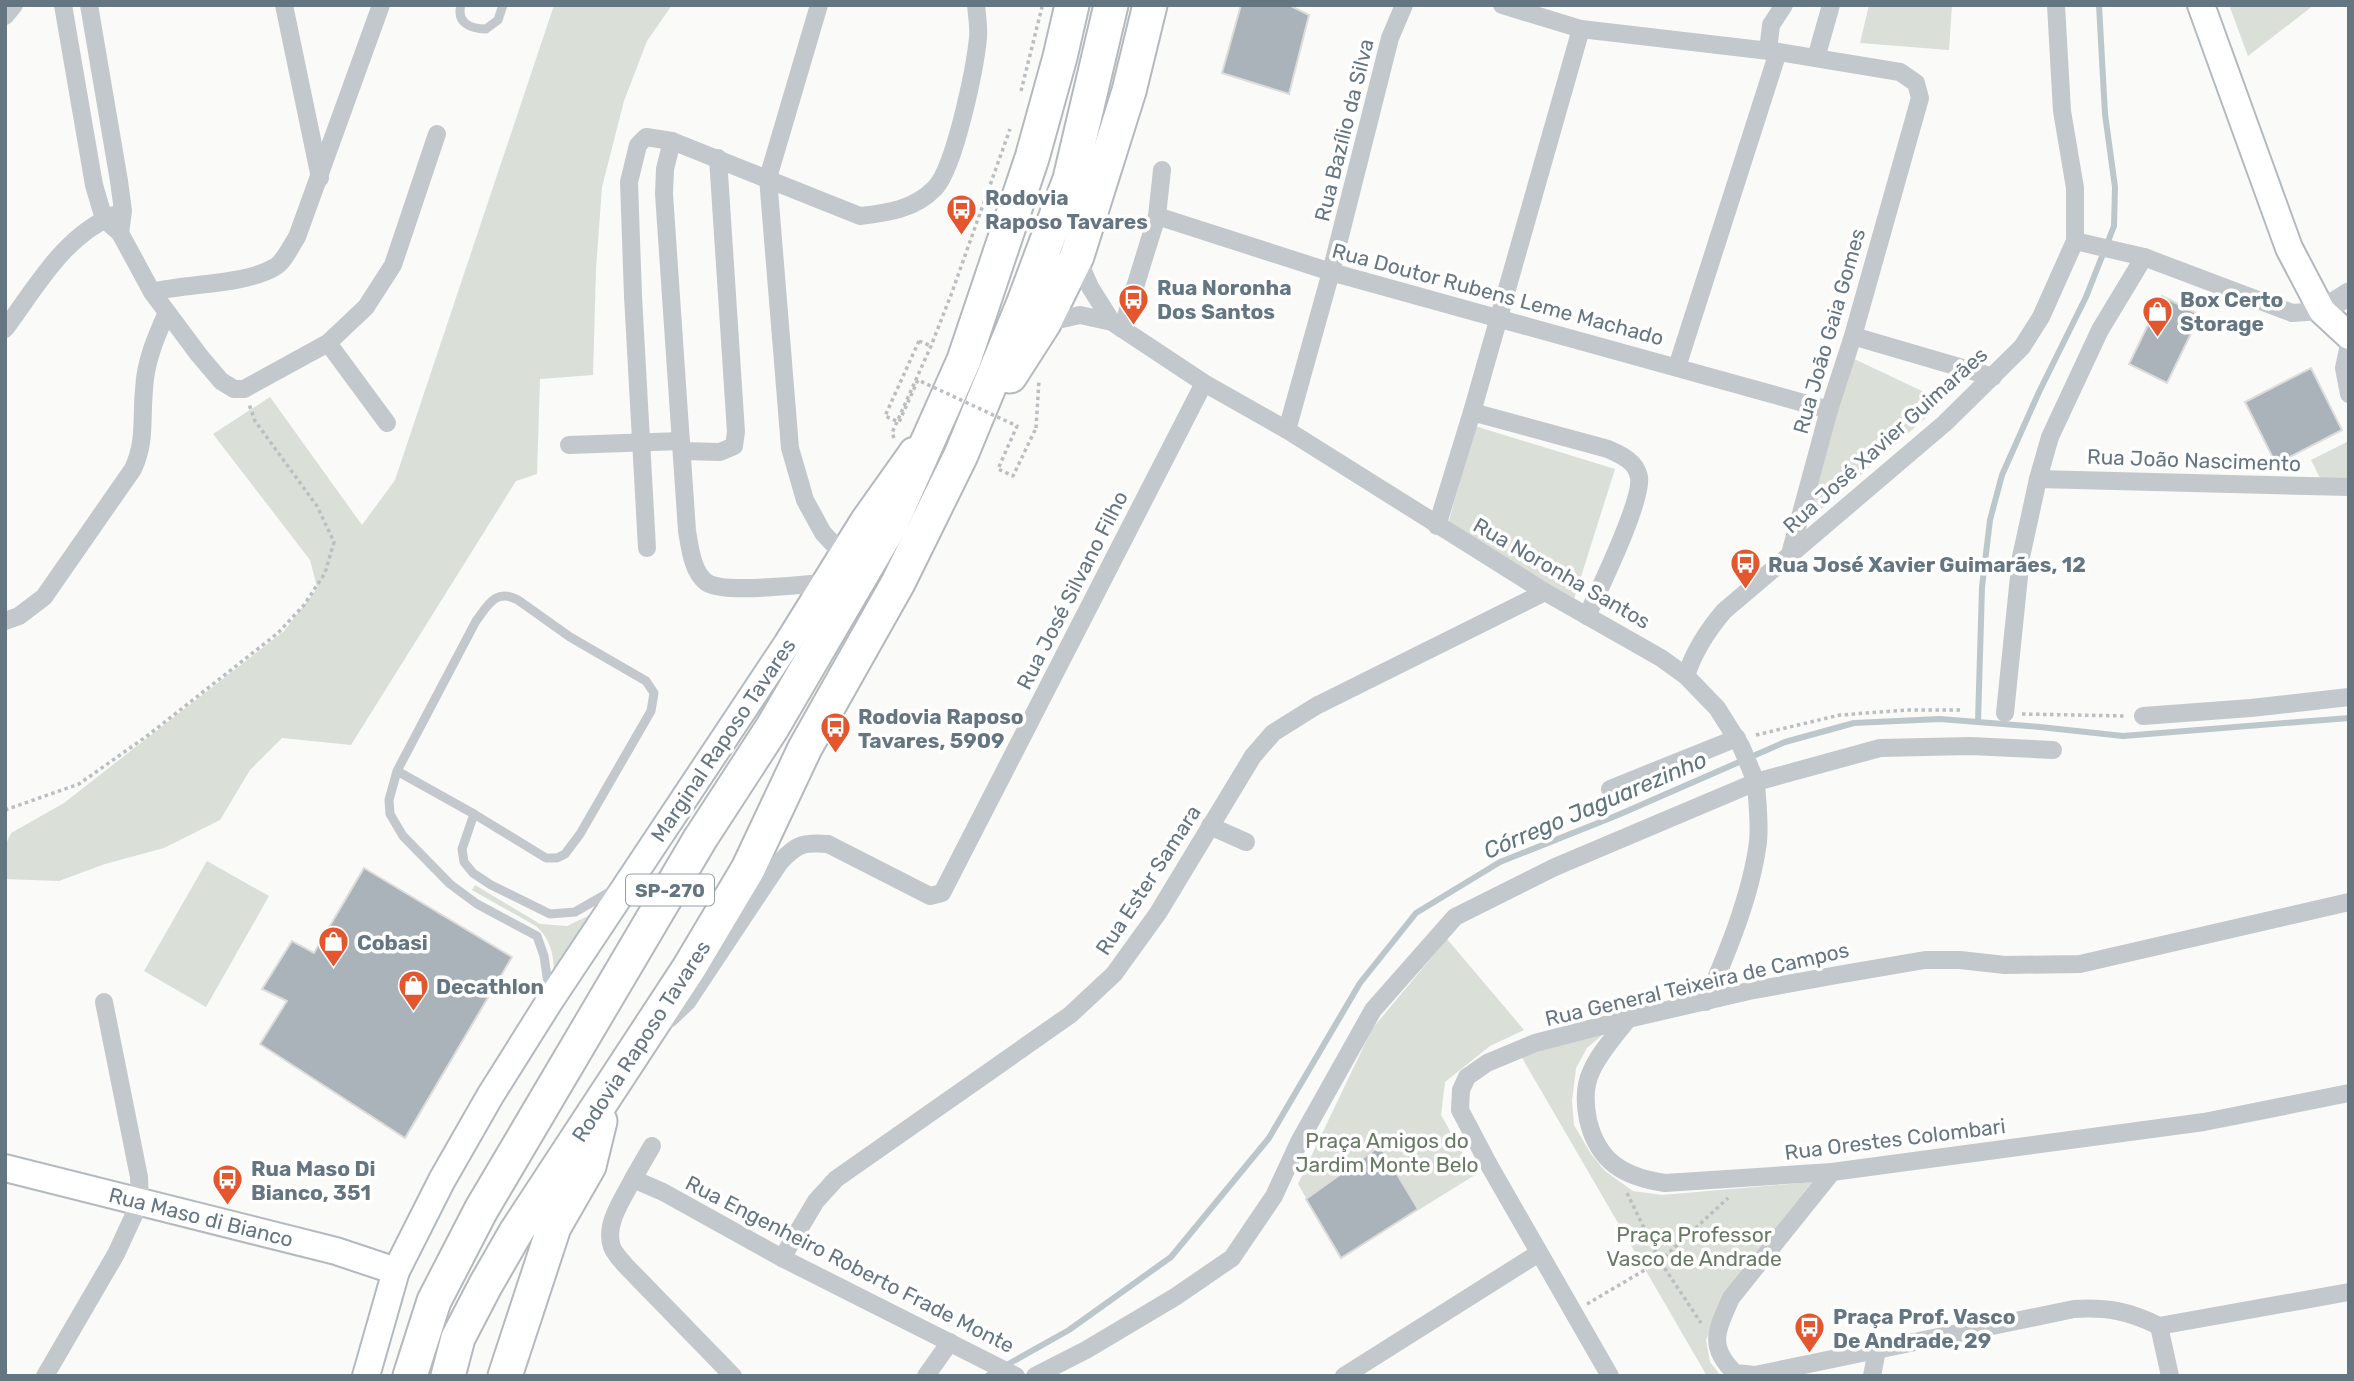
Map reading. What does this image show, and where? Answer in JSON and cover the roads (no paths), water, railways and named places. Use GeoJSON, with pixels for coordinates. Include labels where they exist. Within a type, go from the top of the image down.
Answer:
{"type":"FeatureCollection","features":[{"type":"Feature","properties":{"kind":"highway","name":"SP-270"},"geometry":{"type":"LineString","coordinates":[[410,1376],[434,1301],[481,1210],[701,839],[832,628],[890,526],[964,360],[1032,158],[1072,5]]}},
{"type":"Feature","properties":{"kind":"highway","name":"Rodovia Raposo Tavares"},"geometry":{"type":"LineString","coordinates":[[448,1376],[458,1338],[516,1232],[639,1045],[748,869],[805,748],[898,583],[961,455],[1024,302],[1070,179],[1111,5]]}},
{"type":"Feature","properties":{"kind":"highway"},"geometry":{"type":"LineString","coordinates":[[961,455],[1044,323],[1077,256],[1129,91],[1150,5]]}},
{"type":"Feature","properties":{"kind":"highway"},"geometry":{"type":"LineString","coordinates":[[505,1376],[554,1227],[589,1166],[608,1091]]}},
{"type":"Feature","properties":{"kind":"main road"},"geometry":{"type":"LineString","coordinates":[[2201,5],[2289,248],[2322,311],[2349,336]]}},
{"type":"Feature","properties":{"kind":"main road","name":"Marginal Raposo Tavares"},"geometry":{"type":"LineString","coordinates":[[366,1376],[396,1271],[442,1180],[490,1096],[843,554],[942,410]]}},
{"type":"Feature","properties":{"kind":"main road","name":"Rua Maso di Bianco"},"geometry":{"type":"LineString","coordinates":[[5,1168],[336,1251],[396,1271]]}},
{"type":"Feature","properties":{"kind":"street"},"geometry":{"type":"LineString","coordinates":[[5,16],[14,5]]}},
{"type":"Feature","properties":{"kind":"street"},"geometry":{"type":"LineString","coordinates":[[63,5],[94,185],[104,219],[120,233],[152,292],[167,312],[221,381],[234,389],[249,386],[328,344],[366,307],[393,265],[437,134]]}},
{"type":"Feature","properties":{"kind":"street"},"geometry":{"type":"LineString","coordinates":[[89,5],[123,211],[120,233]]}},
{"type":"Feature","properties":{"kind":"street"},"geometry":{"type":"LineString","coordinates":[[284,5],[320,178]]}},
{"type":"Feature","properties":{"kind":"street"},"geometry":{"type":"LineString","coordinates":[[152,292],[247,278],[277,266],[297,237],[381,5]]}},
{"type":"Feature","properties":{"kind":"street"},"geometry":{"type":"LineString","coordinates":[[819,5],[768,178],[790,448],[805,500],[823,533],[843,554]]}},
{"type":"Feature","properties":{"kind":"street"},"geometry":{"type":"LineString","coordinates":[[647,548],[629,182],[638,145],[646,137],[672,141],[860,216],[911,206],[936,187],[952,155],[974,68],[978,34],[976,5]]}},
{"type":"Feature","properties":{"kind":"street","name":"Rua Bazílio da Silva"},"geometry":{"type":"LineString","coordinates":[[1287,429],[1331,272],[1390,38],[1404,5]]}},
{"type":"Feature","properties":{"kind":"street"},"geometry":{"type":"LineString","coordinates":[[1502,5],[1581,29],[1816,58],[1831,5]]}},
{"type":"Feature","properties":{"kind":"street"},"geometry":{"type":"LineString","coordinates":[[1677,367],[1773,52],[1771,25],[1784,5]]}},
{"type":"Feature","properties":{"kind":"street","name":"Rua José Xavier Guimarães"},"geometry":{"type":"LineString","coordinates":[[1686,676],[1690,662],[1706,634],[1724,611],[1945,423],[2022,347],[2042,317],[2080,242],[2075,188],[2062,111],[2056,5]]}},
{"type":"Feature","properties":{"kind":"street"},"geometry":{"type":"LineString","coordinates":[[1437,526],[1581,29]]}},
{"type":"Feature","properties":{"kind":"street","name":"Rua João Gaia Gomes"},"geometry":{"type":"LineString","coordinates":[[1790,554],[1920,98],[1916,83],[1900,72],[1816,58]]}},
{"type":"Feature","properties":{"kind":"street"},"geometry":{"type":"LineString","coordinates":[[672,141],[665,169],[664,194],[687,531],[696,568],[706,582],[724,589],[825,583]]}},
{"type":"Feature","properties":{"kind":"street"},"geometry":{"type":"LineString","coordinates":[[569,445],[641,443],[720,452],[734,446],[736,432],[718,158]]}},
{"type":"Feature","properties":{"kind":"street"},"geometry":{"type":"LineString","coordinates":[[1117,325],[1157,216],[1162,170]]}},
{"type":"Feature","properties":{"kind":"street"},"geometry":{"type":"LineString","coordinates":[[5,329],[65,248],[81,233],[123,211]]}},
{"type":"Feature","properties":{"kind":"street","name":"Rua Doutor Rubens Leme Machado"},"geometry":{"type":"LineString","coordinates":[[1157,216],[1331,272],[1829,410]]}},
{"type":"Feature","properties":{"kind":"street"},"geometry":{"type":"LineString","coordinates":[[2080,242],[2144,257],[2292,313],[2322,311],[2349,294]]}},
{"type":"Feature","properties":{"kind":"street","name":"Rua Noronha Santos"},"geometry":{"type":"LineString","coordinates":[[1077,256],[1090,287],[1117,325]]}},
{"type":"Feature","properties":{"kind":"street"},"geometry":{"type":"LineString","coordinates":[[2006,713],[2021,557],[2050,437],[2100,330],[2144,257]]}},
{"type":"Feature","properties":{"kind":"street"},"geometry":{"type":"LineString","coordinates":[[5,621],[19,616],[44,597],[133,469],[141,452],[148,362],[167,312]]}},
{"type":"Feature","properties":{"kind":"street","name":"Rua Noronha Santos"},"geometry":{"type":"LineString","coordinates":[[1044,323],[1080,315],[1117,325],[1204,383],[1287,429],[1437,526],[1661,658],[1686,676],[1717,708],[1739,742],[1755,778],[1758,841],[1726,957],[1706,1002]]}},
{"type":"Feature","properties":{"kind":"street"},"geometry":{"type":"LineString","coordinates":[[1853,336],[1993,377]]}},
{"type":"Feature","properties":{"kind":"street"},"geometry":{"type":"LineString","coordinates":[[328,344],[387,424]]}},
{"type":"Feature","properties":{"kind":"street"},"geometry":{"type":"LineString","coordinates":[[2349,345],[2344,368],[2349,394]]}},
{"type":"Feature","properties":{"kind":"street","name":"Rua José Silvano Filho"},"geometry":{"type":"LineString","coordinates":[[639,1045],[687,1002],[780,862],[793,848],[813,843],[828,844],[930,896],[943,892],[1204,383]]}},
{"type":"Feature","properties":{"kind":"street"},"geometry":{"type":"LineString","coordinates":[[1472,412],[1608,449],[1628,458],[1639,477],[1636,503],[1587,615]]}},
{"type":"Feature","properties":{"kind":"street","name":"Rua João Nascimento"},"geometry":{"type":"LineString","coordinates":[[2038,478],[2349,487]]}},
{"type":"Feature","properties":{"kind":"street","name":"Rua Ester Samara"},"geometry":{"type":"LineString","coordinates":[[782,1258],[817,1201],[836,1179],[1070,1015],[1114,974],[1158,914],[1252,755],[1273,733],[1316,706],[1545,592]]}},
{"type":"Feature","properties":{"kind":"street"},"geometry":{"type":"LineString","coordinates":[[2143,716],[2349,697]]}},
{"type":"Feature","properties":{"kind":"street"},"geometry":{"type":"LineString","coordinates":[[1610,789],[1739,742]]}},
{"type":"Feature","properties":{"kind":"street"},"geometry":{"type":"LineString","coordinates":[[1035,1376],[1175,1297],[1231,1258],[1274,1196],[1299,1142],[1373,1010],[1455,917],[1555,867],[1755,778],[1881,748],[1970,746],[2053,750]]}},
{"type":"Feature","properties":{"kind":"street"},"geometry":{"type":"LineString","coordinates":[[1210,826],[1246,842]]}},
{"type":"Feature","properties":{"kind":"street","name":"Rua General Teixeira de Campos"},"geometry":{"type":"LineString","coordinates":[[1539,1253],[1461,1110],[1461,1090],[1467,1077],[1487,1063],[1535,1043],[1749,991],[1924,960],[1960,960],[2005,965],[2080,964],[2349,902]]}},
{"type":"Feature","properties":{"kind":"street"},"geometry":{"type":"LineString","coordinates":[[45,1376],[116,1254],[140,1202],[139,1177],[104,1002]]}},
{"type":"Feature","properties":{"kind":"street","name":"Rua Orestes Colombari"},"geometry":{"type":"LineString","coordinates":[[1628,1019],[1590,1074],[1585,1105],[1592,1136],[1604,1157],[1621,1170],[1643,1180],[1665,1183],[1832,1172],[2204,1122],[2349,1093]]}},
{"type":"Feature","properties":{"kind":"street"},"geometry":{"type":"LineString","coordinates":[[652,1146],[614,1217],[610,1229],[612,1247],[625,1265],[733,1376]]}},
{"type":"Feature","properties":{"kind":"street"},"geometry":{"type":"LineString","coordinates":[[1832,1172],[1731,1298],[1721,1321],[1716,1345],[1724,1362],[1735,1373],[1755,1375],[2074,1310],[2102,1308],[2123,1311],[2159,1326],[2349,1292]]}},
{"type":"Feature","properties":{"kind":"street","name":"Rua Engenheiro Roberto Frade Monte"},"geometry":{"type":"LineString","coordinates":[[633,1179],[663,1192],[782,1258],[1013,1374]]}},
{"type":"Feature","properties":{"kind":"street"},"geometry":{"type":"LineString","coordinates":[[1344,1376],[1539,1253],[1611,1376]]}},
{"type":"Feature","properties":{"kind":"street"},"geometry":{"type":"LineString","coordinates":[[2159,1326],[2170,1376]]}},
{"type":"Feature","properties":{"kind":"street"},"geometry":{"type":"LineString","coordinates":[[926,1376],[950,1342]]}},
{"type":"Feature","properties":{"kind":"street"},"geometry":{"type":"LineString","coordinates":[[1872,1376],[1877,1350]]}},
{"type":"Feature","properties":{"kind":"lane"},"geometry":{"type":"LineString","coordinates":[[461,5],[461,20],[477,29],[486,29],[498,20],[503,5]]}},
{"type":"Feature","properties":{"kind":"lane"},"geometry":{"type":"LineString","coordinates":[[397,771],[546,858],[557,858],[565,854],[580,834],[651,711],[654,693],[651,686],[518,600],[509,595],[501,595],[491,602],[476,621],[397,771],[389,800],[390,814],[403,836],[450,884],[477,904],[537,936],[549,982],[549,1002]]}},
{"type":"Feature","properties":{"kind":"lane"},"geometry":{"type":"LineString","coordinates":[[474,814],[463,849],[464,862],[473,873],[537,909],[550,914],[575,912],[631,879]]}},
{"type":"Feature","properties":{"kind":"waterway"},"geometry":{"type":"LineString","coordinates":[[1978,722],[1982,587],[1990,520],[2002,475],[2086,297],[2114,226],[2115,187],[2105,114],[2099,5]]}},
{"type":"Feature","properties":{"kind":"waterway","name":"Córrego Jaguarezinho"},"geometry":{"type":"LineString","coordinates":[[987,1376],[1069,1330],[1171,1257],[1269,1138],[1360,983],[1416,913],[1500,862],[1618,815],[1785,742],[1854,723],[1940,719],[2123,736],[2349,718]]}},
{"type":"Feature","properties":{"kind":"place","name":"Rodovia Raposo Tavares"},"geometry":{"type":"Point","coordinates":[962,236]}},
{"type":"Feature","properties":{"kind":"place","name":"Rua Noronha Dos Santos"},"geometry":{"type":"Point","coordinates":[1134,326]}},
{"type":"Feature","properties":{"kind":"place","name":"Box Certo Storage"},"geometry":{"type":"Point","coordinates":[2157,338]}},
{"type":"Feature","properties":{"kind":"place","name":"Rua José Xavier Guimarães, 12"},"geometry":{"type":"Point","coordinates":[1745,591]}},
{"type":"Feature","properties":{"kind":"place","name":"Rodovia Raposo Tavares, 5909"},"geometry":{"type":"Point","coordinates":[835,755]}},
{"type":"Feature","properties":{"kind":"place","name":"Cobasi"},"geometry":{"type":"Point","coordinates":[334,969]}},
{"type":"Feature","properties":{"kind":"place","name":"Decathlon"},"geometry":{"type":"Point","coordinates":[413,1013]}},
{"type":"Feature","properties":{"kind":"place","name":"Rua Maso Di Bianco, 351"},"geometry":{"type":"Point","coordinates":[228,1207]}},
{"type":"Feature","properties":{"kind":"place","name":"Praça Prof. Vasco De Andrade, 29"},"geometry":{"type":"Point","coordinates":[1810,1355]}},
{"type":"Feature","properties":{"kind":"park label","name":"Praça Amigos do Jardim Monte Belo"},"geometry":{"type":"Point","coordinates":[1387,1152]}},
{"type":"Feature","properties":{"kind":"park label","name":"Praça Professor Vasco de Andrade"},"geometry":{"type":"Point","coordinates":[1694,1246]}}]}
